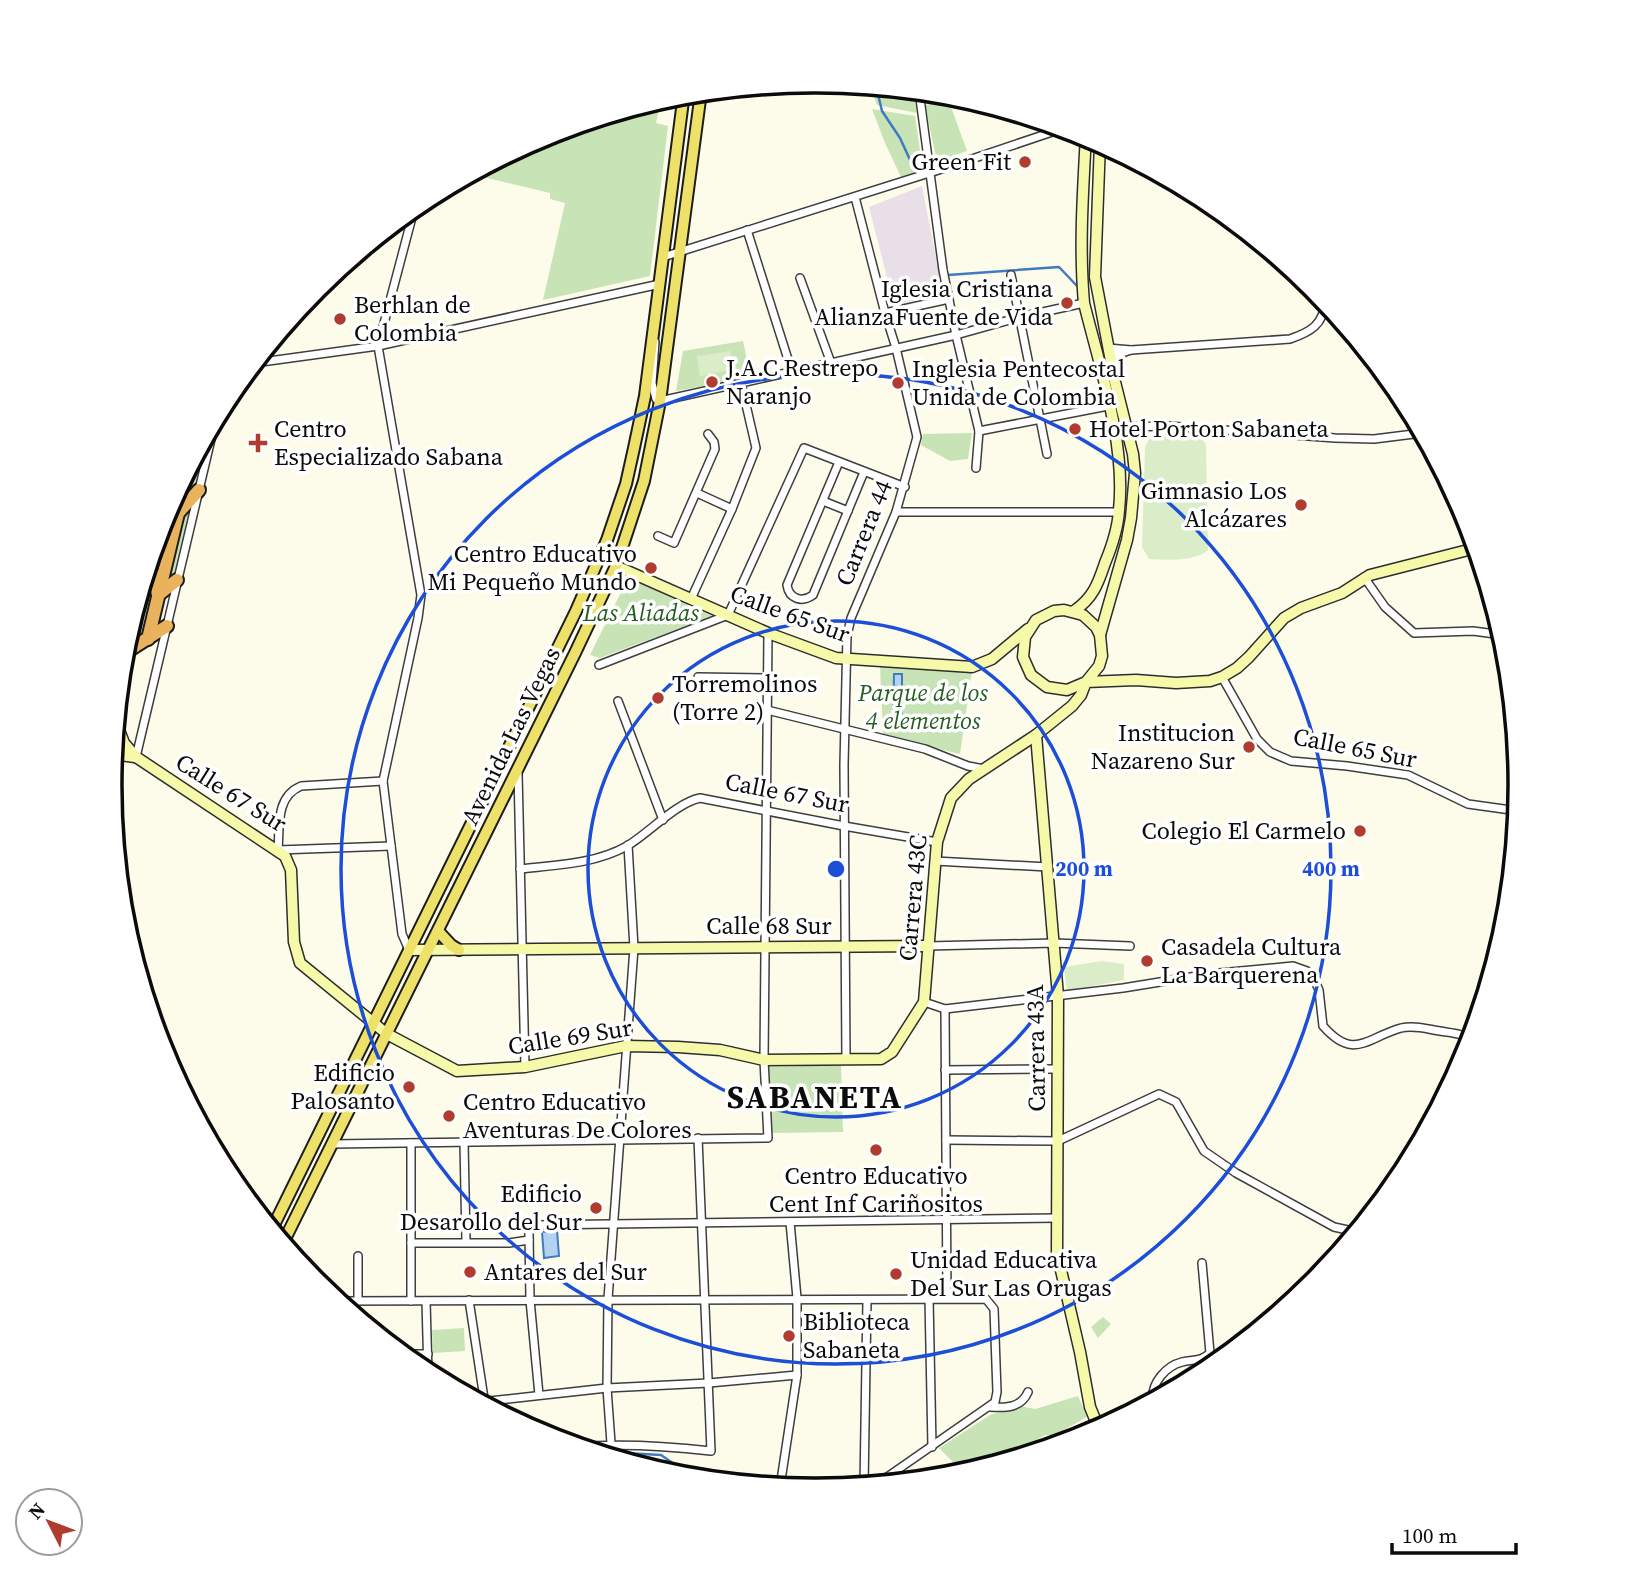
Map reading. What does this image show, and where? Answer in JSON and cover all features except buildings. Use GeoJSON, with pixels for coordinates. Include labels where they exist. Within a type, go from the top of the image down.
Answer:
{"type":"FeatureCollection","features":[{"type":"Feature","properties":{"kind":"highway"},"geometry":{"type":"LineString","coordinates":[[178,512],[199,490]]}},
{"type":"Feature","properties":{"kind":"highway"},"geometry":{"type":"LineString","coordinates":[[148,639],[178,514]]}},
{"type":"Feature","properties":{"kind":"highway"},"geometry":{"type":"LineString","coordinates":[[155,578],[159,595]]}},
{"type":"Feature","properties":{"kind":"highway"},"geometry":{"type":"LineString","coordinates":[[159,595],[177,580]]}},
{"type":"Feature","properties":{"kind":"highway"},"geometry":{"type":"LineString","coordinates":[[137,646],[167,626]]}},
{"type":"Feature","properties":{"kind":"main road","name":"Avenida Las Vegas"},"geometry":{"type":"LineString","coordinates":[[287,1234],[616,566],[644,481],[660,401],[700,103]]}},
{"type":"Feature","properties":{"kind":"main road","name":"Avenida Las Vegas"},"geometry":{"type":"LineString","coordinates":[[276,1221],[576,611],[607,540],[635,448],[660,284],[682,106]]}},
{"type":"Feature","properties":{"kind":"main road"},"geometry":{"type":"LineString","coordinates":[[438,930],[459,950]]}},
{"type":"Feature","properties":{"kind":"street"},"geometry":{"type":"LineString","coordinates":[[920,101],[949,299],[979,431],[976,468]]}},
{"type":"Feature","properties":{"kind":"street"},"geometry":{"type":"LineString","coordinates":[[663,257],[1048,133]]}},
{"type":"Feature","properties":{"kind":"street"},"geometry":{"type":"LineString","coordinates":[[1074,611],[1090,599],[1096,589],[1114,539],[1119,512],[1119,459],[1082,284],[1080,256],[1085,147]]}},
{"type":"Feature","properties":{"kind":"street"},"geometry":{"type":"LineString","coordinates":[[1099,154],[1094,264],[1097,295],[1135,473],[1131,518],[1100,635],[1102,656],[1094,675],[1086,682],[1067,690],[1057,690],[1039,682],[1026,666],[1023,647],[1029,628],[1036,620],[1054,611],[1074,611],[1090,620],[1100,635]]}},
{"type":"Feature","properties":{"kind":"street","name":"Carrera 44"},"geometry":{"type":"LineString","coordinates":[[846,1060],[846,659],[851,618],[896,512],[917,437],[855,197]]}},
{"type":"Feature","properties":{"kind":"street"},"geometry":{"type":"LineString","coordinates":[[409,950],[402,934],[383,780],[421,595],[379,346],[411,223]]}},
{"type":"Feature","properties":{"kind":"street"},"geometry":{"type":"LineString","coordinates":[[747,230],[792,372]]}},
{"type":"Feature","properties":{"kind":"street"},"geometry":{"type":"LineString","coordinates":[[1011,275],[1047,454]]}},
{"type":"Feature","properties":{"kind":"street"},"geometry":{"type":"LineString","coordinates":[[800,278],[831,363]]}},
{"type":"Feature","properties":{"kind":"street"},"geometry":{"type":"LineString","coordinates":[[267,361],[379,346],[660,284]]}},
{"type":"Feature","properties":{"kind":"street"},"geometry":{"type":"LineString","coordinates":[[885,313],[949,299]]}},
{"type":"Feature","properties":{"kind":"street"},"geometry":{"type":"LineString","coordinates":[[653,331],[656,348],[653,390],[656,399],[660,401],[956,335],[1084,300]]}},
{"type":"Feature","properties":{"kind":"street"},"geometry":{"type":"LineString","coordinates":[[1109,352],[1290,339],[1312,331],[1323,315]]}},
{"type":"Feature","properties":{"kind":"street"},"geometry":{"type":"LineString","coordinates":[[691,599],[756,448],[741,383]]}},
{"type":"Feature","properties":{"kind":"street"},"geometry":{"type":"LineString","coordinates":[[979,431],[1108,406]]}},
{"type":"Feature","properties":{"kind":"street"},"geometry":{"type":"LineString","coordinates":[[1127,427],[1168,426],[1374,439],[1412,434]]}},
{"type":"Feature","properties":{"kind":"street"},"geometry":{"type":"LineString","coordinates":[[658,536],[674,543],[715,449],[715,442],[708,434]]}},
{"type":"Feature","properties":{"kind":"street"},"geometry":{"type":"LineString","coordinates":[[599,665],[728,615],[804,448],[905,487]]}},
{"type":"Feature","properties":{"kind":"street"},"geometry":{"type":"LineString","coordinates":[[136,757],[208,453]]}},
{"type":"Feature","properties":{"kind":"street"},"geometry":{"type":"LineString","coordinates":[[839,462],[787,585],[788,590],[798,599],[813,595],[864,472]]}},
{"type":"Feature","properties":{"kind":"street"},"geometry":{"type":"LineString","coordinates":[[697,493],[732,509]]}},
{"type":"Feature","properties":{"kind":"street"},"geometry":{"type":"LineString","coordinates":[[823,501],[848,511]]}},
{"type":"Feature","properties":{"kind":"street"},"geometry":{"type":"LineString","coordinates":[[896,512],[1119,512]]}},
{"type":"Feature","properties":{"kind":"street"},"geometry":{"type":"LineString","coordinates":[[1086,682],[1136,680],[1202,683],[1222,677],[1249,657],[1284,618],[1301,608],[1342,593],[1364,578],[1466,551]]}},
{"type":"Feature","properties":{"kind":"street","name":"Calle 65 Sur"},"geometry":{"type":"LineString","coordinates":[[616,566],[768,633],[836,658],[972,667],[992,659],[1029,628]]}},
{"type":"Feature","properties":{"kind":"street"},"geometry":{"type":"LineString","coordinates":[[1364,578],[1385,607],[1414,633],[1473,631],[1490,633]]}},
{"type":"Feature","properties":{"kind":"street"},"geometry":{"type":"LineString","coordinates":[[333,1144],[768,1138],[764,1060],[768,633]]}},
{"type":"Feature","properties":{"kind":"street"},"geometry":{"type":"LineString","coordinates":[[698,677],[767,678]]}},
{"type":"Feature","properties":{"kind":"street","name":"Calle 65 Sur"},"geometry":{"type":"LineString","coordinates":[[1222,677],[1256,739],[1270,752],[1291,761],[1408,775],[1468,804],[1507,809]]}},
{"type":"Feature","properties":{"kind":"street"},"geometry":{"type":"LineString","coordinates":[[1037,735],[1072,706],[1081,695],[1086,682]]}},
{"type":"Feature","properties":{"kind":"street"},"geometry":{"type":"LineString","coordinates":[[618,701],[663,820]]}},
{"type":"Feature","properties":{"kind":"street"},"geometry":{"type":"LineString","coordinates":[[767,710],[925,749],[968,766],[984,769]]}},
{"type":"Feature","properties":{"kind":"street","name":"Carrera 43C"},"geometry":{"type":"LineString","coordinates":[[887,1057],[925,1002],[937,842],[951,798],[969,779],[1037,735]]}},
{"type":"Feature","properties":{"kind":"street","name":"Carrera 43A"},"geometry":{"type":"LineString","coordinates":[[1037,735],[1058,996],[1057,1253],[1090,1407],[1095,1419]]}},
{"type":"Feature","properties":{"kind":"street","name":"Calle 67 Sur"},"geometry":{"type":"LineString","coordinates":[[124,743],[136,757],[278,850],[391,846]]}},
{"type":"Feature","properties":{"kind":"street","name":"Calle 67 Sur"},"geometry":{"type":"LineString","coordinates":[[123,755],[136,757]]}},
{"type":"Feature","properties":{"kind":"street"},"geometry":{"type":"LineString","coordinates":[[518,769],[525,1067]]}},
{"type":"Feature","properties":{"kind":"street"},"geometry":{"type":"LineString","coordinates":[[278,850],[281,807],[289,794],[301,786],[383,780]]}},
{"type":"Feature","properties":{"kind":"street","name":"Calle 67 Sur"},"geometry":{"type":"LineString","coordinates":[[520,869],[593,860],[628,845],[694,799],[700,798],[937,842]]}},
{"type":"Feature","properties":{"kind":"street"},"geometry":{"type":"LineString","coordinates":[[611,1447],[607,1388],[608,1299],[634,948],[628,845]]}},
{"type":"Feature","properties":{"kind":"street","name":"Calle 69 Sur"},"geometry":{"type":"LineString","coordinates":[[278,850],[288,861],[291,870],[294,942],[297,956],[308,971],[387,1034],[457,1071],[525,1067],[615,1049],[626,1052],[678,1047],[720,1050],[764,1060],[887,1057]]}},
{"type":"Feature","properties":{"kind":"street"},"geometry":{"type":"LineString","coordinates":[[935,861],[1048,867]]}},
{"type":"Feature","properties":{"kind":"street","name":"Calle 68 Sur"},"geometry":{"type":"LineString","coordinates":[[409,950],[1054,943],[1129,946]]}},
{"type":"Feature","properties":{"kind":"street"},"geometry":{"type":"LineString","coordinates":[[925,1002],[945,1009],[1123,988],[1209,974],[1293,966],[1307,971],[1319,990],[1323,1026],[1342,1044],[1353,1046],[1403,1028],[1416,1027],[1461,1035]]}},
{"type":"Feature","properties":{"kind":"street"},"geometry":{"type":"LineString","coordinates":[[945,1009],[947,1298]]}},
{"type":"Feature","properties":{"kind":"street"},"geometry":{"type":"LineString","coordinates":[[945,1070],[1058,1069]]}},
{"type":"Feature","properties":{"kind":"street"},"geometry":{"type":"LineString","coordinates":[[946,1140],[1058,1141],[1159,1094],[1168,1097],[1182,1111],[1204,1151],[1275,1196],[1334,1227],[1346,1230]]}},
{"type":"Feature","properties":{"kind":"street"},"geometry":{"type":"LineString","coordinates":[[618,1449],[664,1445],[711,1451],[698,1138]]}},
{"type":"Feature","properties":{"kind":"street"},"geometry":{"type":"LineString","coordinates":[[464,1142],[466,1242]]}},
{"type":"Feature","properties":{"kind":"street"},"geometry":{"type":"LineString","coordinates":[[411,1143],[411,1301]]}},
{"type":"Feature","properties":{"kind":"street"},"geometry":{"type":"LineString","coordinates":[[538,1395],[530,1300],[529,1232],[534,1225],[1058,1218]]}},
{"type":"Feature","properties":{"kind":"street"},"geometry":{"type":"LineString","coordinates":[[781,1477],[797,1375],[797,1298],[790,1222]]}},
{"type":"Feature","properties":{"kind":"street"},"geometry":{"type":"LineString","coordinates":[[411,1243],[509,1243],[529,1240]]}},
{"type":"Feature","properties":{"kind":"street"},"geometry":{"type":"LineString","coordinates":[[358,1256],[359,1301]]}},
{"type":"Feature","properties":{"kind":"street"},"geometry":{"type":"LineString","coordinates":[[1154,1389],[1165,1370],[1180,1362],[1204,1359],[1210,1353],[1202,1263]]}},
{"type":"Feature","properties":{"kind":"street"},"geometry":{"type":"LineString","coordinates":[[929,1298],[932,1447]]}},
{"type":"Feature","properties":{"kind":"street"},"geometry":{"type":"LineString","coordinates":[[353,1301],[986,1299],[994,1309],[997,1392],[993,1405],[893,1473]]}},
{"type":"Feature","properties":{"kind":"street"},"geometry":{"type":"LineString","coordinates":[[469,1300],[482,1392]]}},
{"type":"Feature","properties":{"kind":"street"},"geometry":{"type":"LineString","coordinates":[[426,1301],[428,1361]]}},
{"type":"Feature","properties":{"kind":"street"},"geometry":{"type":"LineString","coordinates":[[864,1477],[867,1301]]}},
{"type":"Feature","properties":{"kind":"street"},"geometry":{"type":"LineString","coordinates":[[419,1354],[428,1354]]}},
{"type":"Feature","properties":{"kind":"street"},"geometry":{"type":"LineString","coordinates":[[498,1401],[607,1388],[797,1375]]}},
{"type":"Feature","properties":{"kind":"street"},"geometry":{"type":"LineString","coordinates":[[993,1405],[1010,1407],[1019,1404],[1028,1392]]}},
{"type":"Feature","properties":{"kind":"shaded area"},"geometry":{"type":"Polygon","coordinates":[[[922,186],[943,293],[894,305],[869,207],[922,186]]]}},
{"type":"Feature","properties":{"kind":"green space"},"geometry":{"type":"Polygon","coordinates":[[[874,96],[915,101],[917,113],[877,105],[874,96]]]}},
{"type":"Feature","properties":{"kind":"green space"},"geometry":{"type":"Polygon","coordinates":[[[925,105],[951,106],[967,151],[937,162],[925,105]]]}},
{"type":"Feature","properties":{"kind":"green space"},"geometry":{"type":"Polygon","coordinates":[[[872,109],[915,116],[923,171],[901,177],[872,109]]]}},
{"type":"Feature","properties":{"kind":"green space"},"geometry":{"type":"Polygon","coordinates":[[[659,111],[656,123],[668,126],[650,276],[543,300],[565,203],[550,199],[550,193],[485,177],[550,145],[659,111]]]}},
{"type":"Feature","properties":{"kind":"green space"},"geometry":{"type":"Polygon","coordinates":[[[743,341],[751,378],[676,391],[683,351],[743,341]]]}},
{"type":"Feature","properties":{"kind":"green space"},"geometry":{"type":"Polygon","coordinates":[[[731,351],[733,369],[700,376],[697,356],[731,351]]]}},
{"type":"Feature","properties":{"kind":"green space"},"geometry":{"type":"Polygon","coordinates":[[[972,433],[968,459],[950,461],[921,445],[923,434],[972,433]]]}},
{"type":"Feature","properties":{"kind":"green space"},"geometry":{"type":"Polygon","coordinates":[[[1165,434],[1193,435],[1204,441],[1206,446],[1208,550],[1195,557],[1149,559],[1142,547],[1145,447],[1149,439],[1165,434]]]}},
{"type":"Feature","properties":{"kind":"green space"},"geometry":{"type":"Polygon","coordinates":[[[202,465],[196,488],[184,501],[202,465]]]}},
{"type":"Feature","properties":{"kind":"green space"},"geometry":{"type":"Polygon","coordinates":[[[194,506],[178,572],[168,580],[182,518],[194,506]]]}},
{"type":"Feature","properties":{"kind":"green space","name":"Las Aliadas"},"geometry":{"type":"Polygon","coordinates":[[[628,578],[712,616],[600,658],[590,655],[628,578]]]}},
{"type":"Feature","properties":{"kind":"green space"},"geometry":{"type":"Polygon","coordinates":[[[151,591],[151,612],[140,634],[151,591]]]}},
{"type":"Feature","properties":{"kind":"green space","name":"Parque de los 4 elementos"},"geometry":{"type":"Polygon","coordinates":[[[880,665],[972,671],[960,754],[883,736],[880,665]]]}},
{"type":"Feature","properties":{"kind":"green space"},"geometry":{"type":"Polygon","coordinates":[[[1102,961],[1124,964],[1124,980],[1067,991],[1064,967],[1102,961]]]}},
{"type":"Feature","properties":{"kind":"green space"},"geometry":{"type":"Polygon","coordinates":[[[841,1065],[843,1132],[771,1133],[768,1067],[841,1065]]]}},
{"type":"Feature","properties":{"kind":"green space"},"geometry":{"type":"Polygon","coordinates":[[[1103,1317],[1111,1324],[1098,1338],[1091,1327],[1103,1317]]]}},
{"type":"Feature","properties":{"kind":"green space"},"geometry":{"type":"Polygon","coordinates":[[[464,1328],[465,1351],[433,1353],[432,1330],[464,1328]]]}},
{"type":"Feature","properties":{"kind":"green space"},"geometry":{"type":"Polygon","coordinates":[[[1078,1396],[1087,1417],[1052,1436],[1045,1435],[1031,1443],[955,1464],[939,1448],[990,1415],[1020,1406],[1035,1409],[1078,1396]]]}},
{"type":"Feature","properties":{"kind":"water"},"geometry":{"type":"Polygon","coordinates":[[[894,674],[902,674],[902,717],[893,717],[894,674]]]}},
{"type":"Feature","properties":{"kind":"water"},"geometry":{"type":"Polygon","coordinates":[[[557,1230],[559,1256],[544,1258],[542,1232],[557,1230]]]}},
{"type":"Feature","properties":{"kind":"water"},"geometry":{"type":"Polygon","coordinates":[[[1099,1283],[1100,1297],[1083,1300],[1081,1285],[1099,1283]]]}},
{"type":"Feature","properties":{"kind":"waterway"},"geometry":{"type":"LineString","coordinates":[[878,96],[882,111],[900,138],[911,162],[924,170]]}},
{"type":"Feature","properties":{"kind":"waterway"},"geometry":{"type":"LineString","coordinates":[[948,275],[1059,267],[1078,287]]}},
{"type":"Feature","properties":{"kind":"waterway"},"geometry":{"type":"LineString","coordinates":[[631,1453],[661,1455],[673,1463]]}},
{"type":"Feature","properties":{"kind":"place","name":"Green Fit"},"geometry":{"type":"Point","coordinates":[1025,162]}},
{"type":"Feature","properties":{"kind":"place","name":"Iglesia Cristiana AlianzaFuente de Vida"},"geometry":{"type":"Point","coordinates":[1067,303]}},
{"type":"Feature","properties":{"kind":"place","name":"Berhlan de Colombia"},"geometry":{"type":"Point","coordinates":[340,319]}},
{"type":"Feature","properties":{"kind":"place","name":"J.A.C Restrepo Naranjo"},"geometry":{"type":"Point","coordinates":[712,382]}},
{"type":"Feature","properties":{"kind":"place","name":"Inglesia Pentecostal Unida de Colombia"},"geometry":{"type":"Point","coordinates":[898,383]}},
{"type":"Feature","properties":{"kind":"place","name":"Hotel Porton Sabaneta"},"geometry":{"type":"Point","coordinates":[1075,429]}},
{"type":"Feature","properties":{"kind":"place","name":"Centro Especializado Sabana"},"geometry":{"type":"Point","coordinates":[258,443]}},
{"type":"Feature","properties":{"kind":"place","name":"Gimnasio Los Alcázares"},"geometry":{"type":"Point","coordinates":[1301,505]}},
{"type":"Feature","properties":{"kind":"place","name":"Centro Educativo Mi Pequeño Mundo"},"geometry":{"type":"Point","coordinates":[651,568]}},
{"type":"Feature","properties":{"kind":"place","name":"Torremolinos (Torre 2)"},"geometry":{"type":"Point","coordinates":[658,698]}},
{"type":"Feature","properties":{"kind":"place","name":"Institucion Nazareno Sur"},"geometry":{"type":"Point","coordinates":[1249,747]}},
{"type":"Feature","properties":{"kind":"place","name":"Colegio El Carmelo"},"geometry":{"type":"Point","coordinates":[1360,831]}},
{"type":"Feature","properties":{"kind":"place","name":"Casadela Cultura La Barquerena"},"geometry":{"type":"Point","coordinates":[1147,961]}},
{"type":"Feature","properties":{"kind":"place","name":"Edificio Palosanto"},"geometry":{"type":"Point","coordinates":[409,1087]}},
{"type":"Feature","properties":{"kind":"place","name":"Centro Educativo Aventuras De Colores"},"geometry":{"type":"Point","coordinates":[449,1116]}},
{"type":"Feature","properties":{"kind":"place","name":"Centro Educativo Cent Inf Cariñositos"},"geometry":{"type":"Point","coordinates":[876,1150]}},
{"type":"Feature","properties":{"kind":"place","name":"Edificio Desarollo del Sur"},"geometry":{"type":"Point","coordinates":[596,1208]}},
{"type":"Feature","properties":{"kind":"place","name":"Antares del Sur"},"geometry":{"type":"Point","coordinates":[470,1272]}},
{"type":"Feature","properties":{"kind":"place","name":"Unidad Educativa Del Sur Las Orugas"},"geometry":{"type":"Point","coordinates":[896,1274]}},
{"type":"Feature","properties":{"kind":"place","name":"Biblioteca Sabaneta"},"geometry":{"type":"Point","coordinates":[789,1336]}},
{"type":"Feature","properties":{"kind":"district","name":"SABANETA"},"geometry":{"type":"Point","coordinates":[815,1097]}}]}
